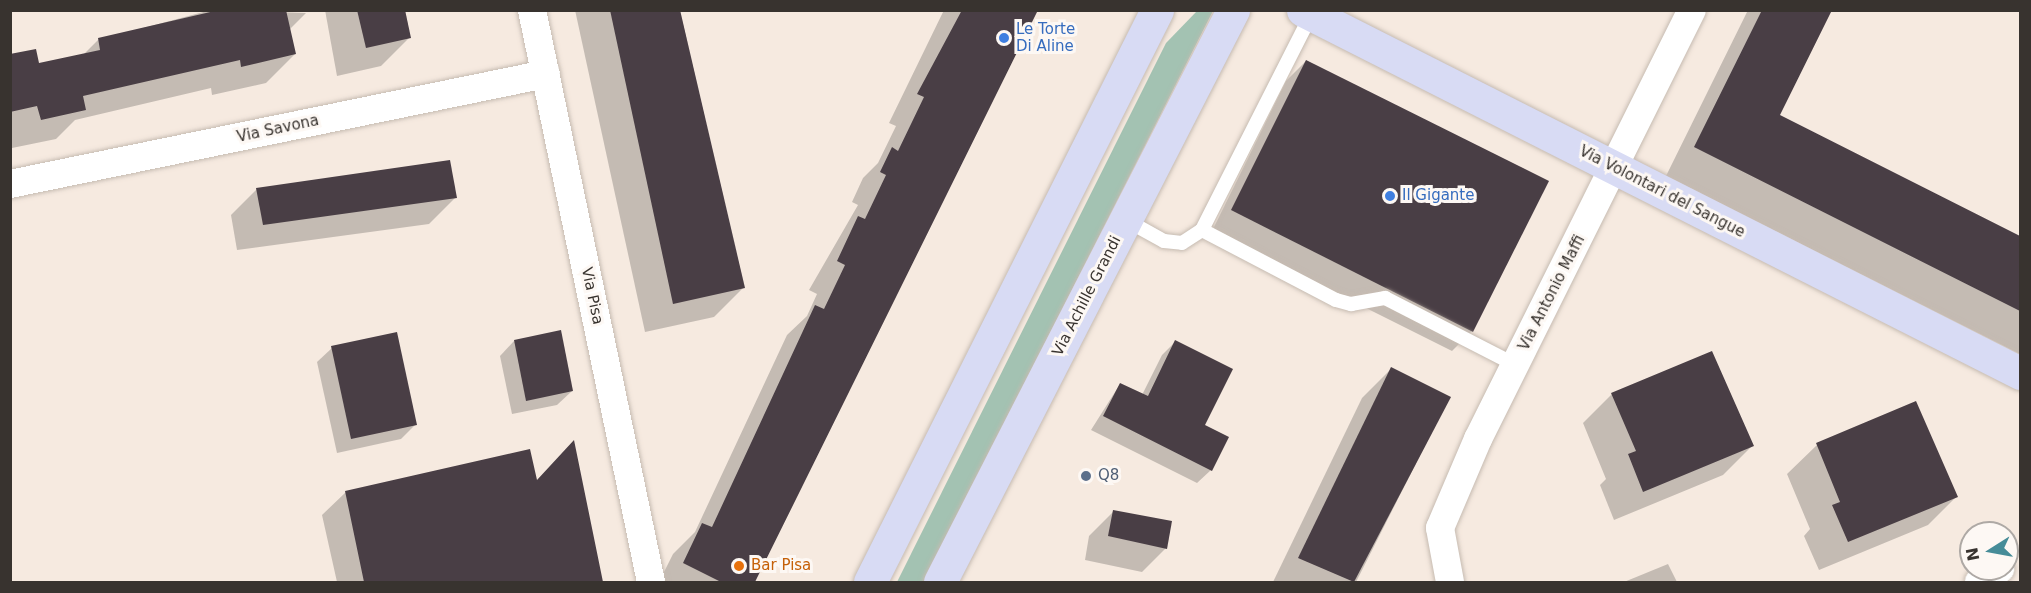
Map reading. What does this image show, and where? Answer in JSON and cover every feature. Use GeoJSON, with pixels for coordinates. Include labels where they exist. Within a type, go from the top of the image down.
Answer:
{"type":"FeatureCollection","features":[{"type":"Feature","properties":{"kind":"street","name":"Via Pisa"},"geometry":{"type":"LineString","coordinates":[[532,10],[651,582]]}},
{"type":"Feature","properties":{"kind":"street"},"geometry":{"type":"LineString","coordinates":[[870,582],[1157,10]]}},
{"type":"Feature","properties":{"kind":"street","name":"Via Achille Grandi"},"geometry":{"type":"LineString","coordinates":[[940,582],[1233,10]]}},
{"type":"Feature","properties":{"kind":"street","name":"Via Antonio Maffi"},"geometry":{"type":"LineString","coordinates":[[1450,582],[1440,528],[1516,365],[1692,10]]}},
{"type":"Feature","properties":{"kind":"street","name":"Via Volontari del Sangue"},"geometry":{"type":"LineString","coordinates":[[1307,13],[1616,167],[2020,373]]}},
{"type":"Feature","properties":{"kind":"street","name":"Via Savona"},"geometry":{"type":"LineString","coordinates":[[10,183],[546,74]]}},
{"type":"Feature","properties":{"kind":"lane"},"geometry":{"type":"LineString","coordinates":[[1126,220],[1164,241],[1182,243],[1202,230],[1307,13]]}},
{"type":"Feature","properties":{"kind":"lane"},"geometry":{"type":"LineString","coordinates":[[1202,230],[1336,300],[1351,304],[1385,298],[1516,365]]}},
{"type":"Feature","properties":{"kind":"green space"},"geometry":{"type":"Polygon","coordinates":[[[1197,11],[1213,11],[924,582],[897,582],[1166,43],[1197,11]]]}},
{"type":"Feature","properties":{"kind":"building"},"geometry":{"type":"Polygon","coordinates":[[[219,10],[286,10],[296,54],[241,67],[240,60],[83,96],[86,110],[41,120],[37,106],[10,112],[10,54],[36,49],[39,63],[100,50],[98,38],[219,10]]]}},
{"type":"Feature","properties":{"kind":"building"},"geometry":{"type":"Polygon","coordinates":[[[357,10],[405,10],[411,38],[366,48],[357,10]]]}},
{"type":"Feature","properties":{"kind":"building"},"geometry":{"type":"Polygon","coordinates":[[[610,10],[680,10],[745,288],[673,304],[610,10]]]}},
{"type":"Feature","properties":{"kind":"building"},"geometry":{"type":"Polygon","coordinates":[[[962,10],[1038,10],[755,582],[721,582],[683,563],[702,523],[712,527],[815,305],[824,309],[845,265],[837,261],[858,216],[865,219],[886,175],[880,172],[892,147],[898,151],[924,97],[917,94],[962,10]]]}},
{"type":"Feature","properties":{"kind":"building"},"geometry":{"type":"Polygon","coordinates":[[[1762,10],[1832,10],[1780,115],[2020,236],[2020,311],[1694,147],[1762,10]]]}},
{"type":"Feature","properties":{"kind":"building","name":"Il Gigante"},"geometry":{"type":"Polygon","coordinates":[[[1306,60],[1549,181],[1473,332],[1231,210],[1306,60]]]}},
{"type":"Feature","properties":{"kind":"building"},"geometry":{"type":"Polygon","coordinates":[[[450,160],[457,198],[263,225],[256,188],[450,160]]]}},
{"type":"Feature","properties":{"kind":"building"},"geometry":{"type":"Polygon","coordinates":[[[561,330],[573,391],[526,401],[514,340],[561,330]]]}},
{"type":"Feature","properties":{"kind":"building"},"geometry":{"type":"Polygon","coordinates":[[[397,332],[417,425],[351,439],[331,346],[397,332]]]}},
{"type":"Feature","properties":{"kind":"building"},"geometry":{"type":"Polygon","coordinates":[[[1175,340],[1233,369],[1205,425],[1229,437],[1212,471],[1103,416],[1120,383],[1148,396],[1175,340]]]}},
{"type":"Feature","properties":{"kind":"building"},"geometry":{"type":"Polygon","coordinates":[[[1712,351],[1754,446],[1643,492],[1628,454],[1636,451],[1611,393],[1712,351]]]}},
{"type":"Feature","properties":{"kind":"building"},"geometry":{"type":"Polygon","coordinates":[[[1391,367],[1451,397],[1354,582],[1298,558],[1391,367]]]}},
{"type":"Feature","properties":{"kind":"building"},"geometry":{"type":"Polygon","coordinates":[[[1916,401],[1958,497],[1848,542],[1832,505],[1840,502],[1816,443],[1916,401]]]}},
{"type":"Feature","properties":{"kind":"building"},"geometry":{"type":"Polygon","coordinates":[[[574,440],[603,582],[364,582],[345,491],[530,449],[537,480],[574,440]]]}},
{"type":"Feature","properties":{"kind":"building"},"geometry":{"type":"Polygon","coordinates":[[[1113,510],[1172,521],[1167,549],[1108,536],[1113,510]]]}},
{"type":"Feature","properties":{"kind":"place","name":"Le Torte Di Aline"},"geometry":{"type":"Point","coordinates":[1004,38]}},
{"type":"Feature","properties":{"kind":"place","name":"Il Gigante"},"geometry":{"type":"Point","coordinates":[1390,196]}},
{"type":"Feature","properties":{"kind":"place","name":"Q8"},"geometry":{"type":"Point","coordinates":[1086,476]}},
{"type":"Feature","properties":{"kind":"place","name":"Bar Pisa"},"geometry":{"type":"Point","coordinates":[739,566]}}]}
